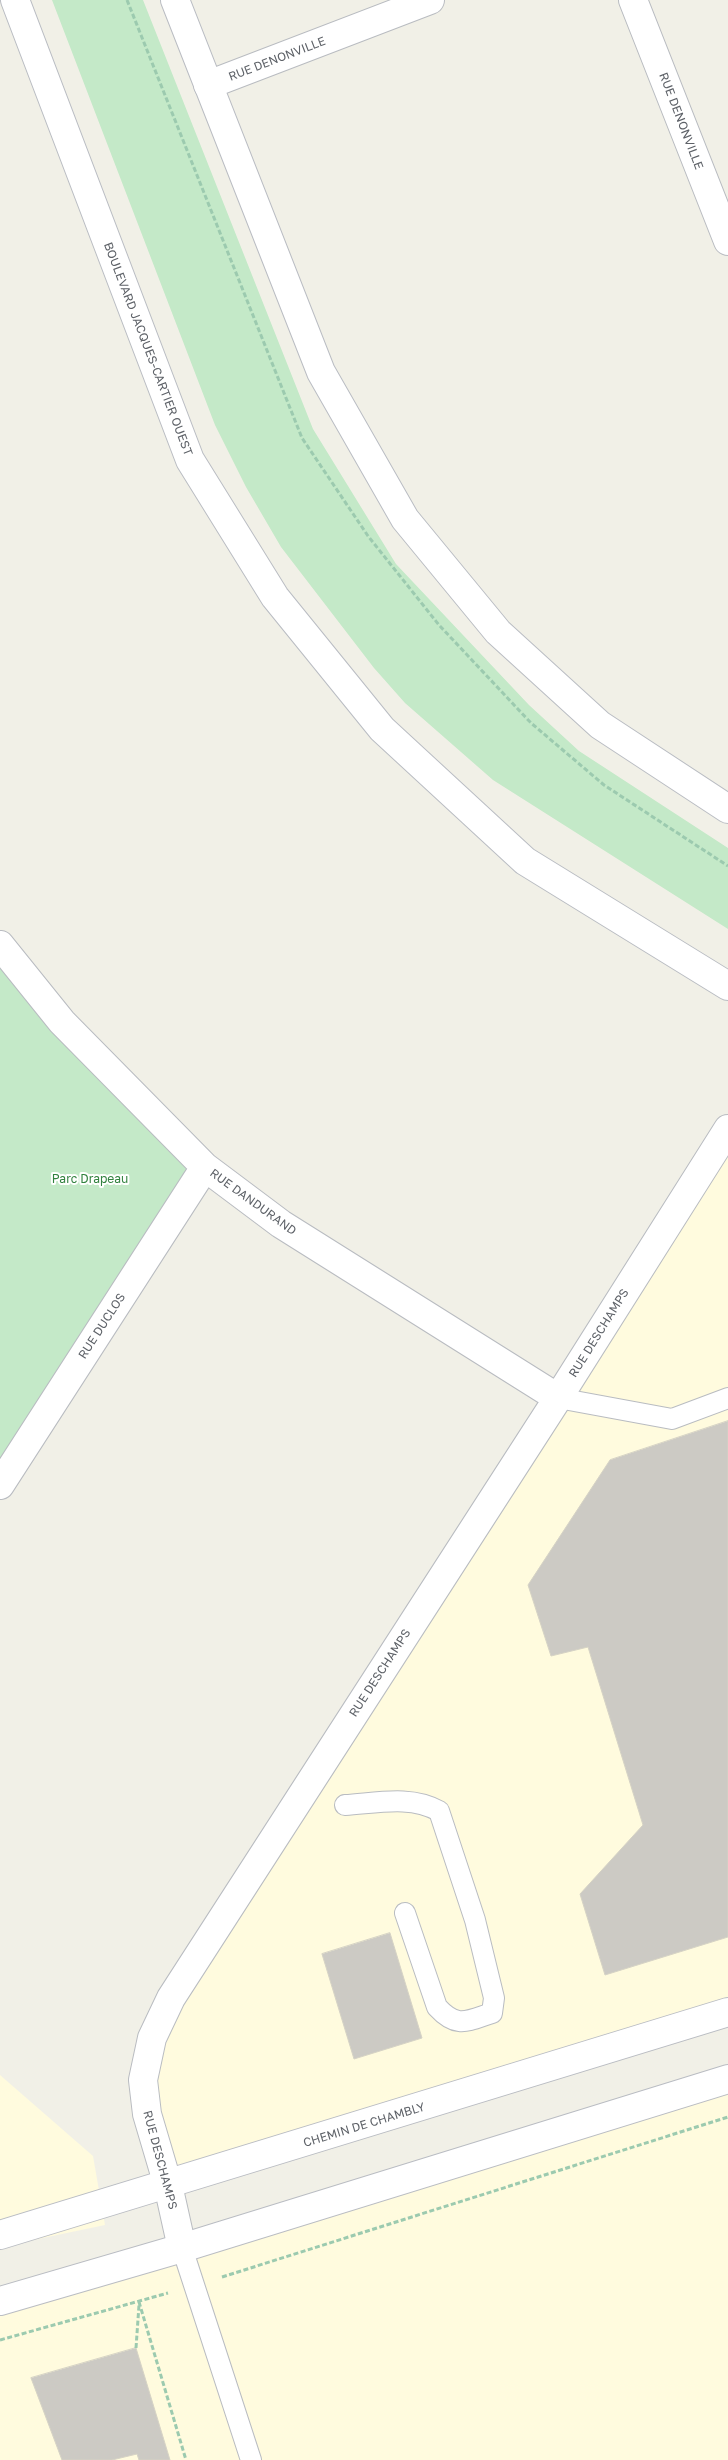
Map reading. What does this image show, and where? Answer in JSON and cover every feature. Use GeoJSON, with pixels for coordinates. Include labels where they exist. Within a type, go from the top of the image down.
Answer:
{"type":"FeatureCollection","features":[{"type":"Feature","properties":{"kind":"main road","name":"BOULEVARD JACQUES-CARTIER OUEST"},"geometry":{"type":"LineString","coordinates":[[15,0],[190,460],[275,597],[382,729],[525,861],[728,986]]}},
{"type":"Feature","properties":{"kind":"main road"},"geometry":{"type":"LineString","coordinates":[[175,0],[321,372],[405,519],[498,632],[600,725],[728,809]]}},
{"type":"Feature","properties":{"kind":"main road","name":"RUE DENONVILLE"},"geometry":{"type":"LineString","coordinates":[[208,85],[430,0]]}},
{"type":"Feature","properties":{"kind":"main road","name":"RUE DENONVILLE"},"geometry":{"type":"LineString","coordinates":[[633,0],[728,241]]}},
{"type":"Feature","properties":{"kind":"main road","name":"RUE DANDURAND"},"geometry":{"type":"LineString","coordinates":[[0,945],[62,1022],[205,1167],[281,1224],[558,1398]]}},
{"type":"Feature","properties":{"kind":"main road","name":"RUE DESCHAMPS"},"geometry":{"type":"LineString","coordinates":[[182,2248],[168,2185],[147,2114],[143,2080],[152,2038],[171,1998],[558,1398],[728,1129]]}},
{"type":"Feature","properties":{"kind":"main road","name":"RUE DUCLOS"},"geometry":{"type":"LineString","coordinates":[[0,1485],[205,1167]]}},
{"type":"Feature","properties":{"kind":"main road","name":"CHEMIN DE CHAMBLY"},"geometry":{"type":"LineString","coordinates":[[0,2236],[728,2012]]}},
{"type":"Feature","properties":{"kind":"main road"},"geometry":{"type":"LineString","coordinates":[[0,2301],[182,2248],[728,2079]]}},
{"type":"Feature","properties":{"kind":"lane"},"geometry":{"type":"LineString","coordinates":[[558,1398],[672,1419],[728,1398]]}},
{"type":"Feature","properties":{"kind":"lane"},"geometry":{"type":"LineString","coordinates":[[345,1805],[409,1800],[426,1803],[439,1810],[475,1920],[494,1998],[492,2013],[460,2023],[446,2018],[437,2008],[406,1913]]}},
{"type":"Feature","properties":{"kind":"lane"},"geometry":{"type":"LineString","coordinates":[[182,2248],[251,2460]]}},
{"type":"Feature","properties":{"kind":"path"},"geometry":{"type":"LineString","coordinates":[[238,2272],[728,2118]]}},
{"type":"Feature","properties":{"kind":"path"},"geometry":{"type":"LineString","coordinates":[[0,2340],[139,2302]]}},
{"type":"Feature","properties":{"kind":"path"},"geometry":{"type":"LineString","coordinates":[[136,2348],[139,2302]]}},
{"type":"Feature","properties":{"kind":"path"},"geometry":{"type":"LineString","coordinates":[[139,2302],[186,2460]]}},
{"type":"Feature","properties":{"kind":"shaded area"},"geometry":{"type":"Polygon","coordinates":[[[728,1129],[728,2012],[186,2179],[147,2114],[152,2038],[728,1129]]]}},
{"type":"Feature","properties":{"kind":"shaded area"},"geometry":{"type":"Polygon","coordinates":[[[0,2075],[93,2156],[105,2225],[0,2247],[0,2075]]]}},
{"type":"Feature","properties":{"kind":"shaded area"},"geometry":{"type":"Polygon","coordinates":[[[728,2079],[728,2460],[0,2460],[0,2301],[728,2079]]]}},
{"type":"Feature","properties":{"kind":"green space"},"geometry":{"type":"Polygon","coordinates":[[[52,0],[143,0],[313,429],[396,564],[529,705],[579,751],[728,848],[728,929],[493,780],[405,703],[374,668],[281,547],[246,487],[215,425],[52,0]]]}},
{"type":"Feature","properties":{"kind":"green space","name":"Parc Drapeau"},"geometry":{"type":"Polygon","coordinates":[[[0,945],[205,1167],[0,1485],[0,945]]]}},
{"type":"Feature","properties":{"kind":"building"},"geometry":{"type":"Polygon","coordinates":[[[728,1421],[728,1937],[605,1975],[580,1894],[643,1825],[588,1647],[551,1656],[528,1585],[610,1460],[728,1421]]]}},
{"type":"Feature","properties":{"kind":"building"},"geometry":{"type":"Polygon","coordinates":[[[390,1933],[422,2038],[354,2059],[322,1954],[390,1933]]]}},
{"type":"Feature","properties":{"kind":"building"},"geometry":{"type":"Polygon","coordinates":[[[136,2348],[170,2460],[139,2460],[137,2454],[112,2460],[62,2460],[31,2378],[136,2348]]]}}]}
